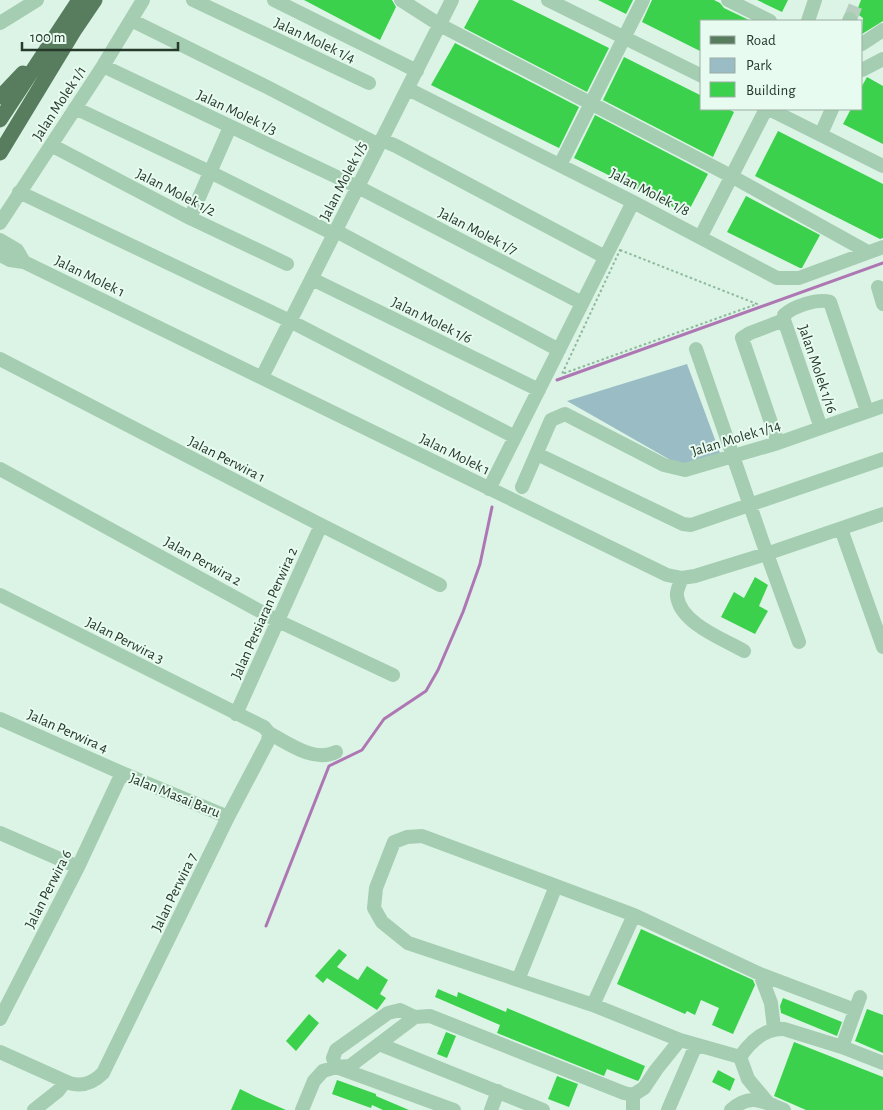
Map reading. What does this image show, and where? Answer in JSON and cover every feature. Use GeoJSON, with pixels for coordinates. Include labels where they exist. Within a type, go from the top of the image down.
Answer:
{"type":"FeatureCollection","features":[{"type":"Feature","properties":{"kind":"main road"},"geometry":{"type":"LineString","coordinates":[[0,120],[79,0]]}},
{"type":"Feature","properties":{"kind":"main road"},"geometry":{"type":"LineString","coordinates":[[0,153],[95,0]]}},
{"type":"Feature","properties":{"kind":"main road"},"geometry":{"type":"LineString","coordinates":[[0,97],[52,42]]}},
{"type":"Feature","properties":{"kind":"street"},"geometry":{"type":"LineString","coordinates":[[0,23],[36,0]]}},
{"type":"Feature","properties":{"kind":"street","name":"Jalan Molek 1/1"},"geometry":{"type":"LineString","coordinates":[[0,222],[103,66],[143,0]]}},
{"type":"Feature","properties":{"kind":"street","name":"Jalan Molek 1/4"},"geometry":{"type":"LineString","coordinates":[[193,0],[370,84]]}},
{"type":"Feature","properties":{"kind":"street"},"geometry":{"type":"LineString","coordinates":[[274,0],[417,71]]}},
{"type":"Feature","properties":{"kind":"street"},"geometry":{"type":"LineString","coordinates":[[401,0],[440,25],[731,176],[868,252]]}},
{"type":"Feature","properties":{"kind":"street","name":"Jalan Molek 1/5"},"geometry":{"type":"LineString","coordinates":[[262,377],[452,0]]}},
{"type":"Feature","properties":{"kind":"street"},"geometry":{"type":"LineString","coordinates":[[548,0],[700,75]]}},
{"type":"Feature","properties":{"kind":"street"},"geometry":{"type":"LineString","coordinates":[[560,165],[643,0]]}},
{"type":"Feature","properties":{"kind":"street"},"geometry":{"type":"LineString","coordinates":[[728,0],[768,20]]}},
{"type":"Feature","properties":{"kind":"street"},"geometry":{"type":"LineString","coordinates":[[808,20],[817,3]]}},
{"type":"Feature","properties":{"kind":"street"},"geometry":{"type":"LineString","coordinates":[[131,20],[380,143],[396,146],[605,257]]}},
{"type":"Feature","properties":{"kind":"street"},"geometry":{"type":"LineString","coordinates":[[863,43],[883,30]]}},
{"type":"Feature","properties":{"kind":"street","name":"Jalan Molek 1/3"},"geometry":{"type":"LineString","coordinates":[[103,66],[358,187]]}},
{"type":"Feature","properties":{"kind":"street","name":"Jalan Molek 1/8"},"geometry":{"type":"LineString","coordinates":[[408,89],[701,236],[768,274],[787,279],[800,278],[883,247]]}},
{"type":"Feature","properties":{"kind":"street"},"geometry":{"type":"LineString","coordinates":[[75,108],[335,233],[558,350]]}},
{"type":"Feature","properties":{"kind":"street"},"geometry":{"type":"LineString","coordinates":[[701,236],[767,110]]}},
{"type":"Feature","properties":{"kind":"street"},"geometry":{"type":"LineString","coordinates":[[770,110],[822,134],[883,166]]}},
{"type":"Feature","properties":{"kind":"street"},"geometry":{"type":"LineString","coordinates":[[822,134],[832,110]]}},
{"type":"Feature","properties":{"kind":"street"},"geometry":{"type":"LineString","coordinates":[[190,218],[230,127]]}},
{"type":"Feature","properties":{"kind":"street","name":"Jalan Molek 1/2"},"geometry":{"type":"LineString","coordinates":[[51,145],[190,218],[287,264]]}},
{"type":"Feature","properties":{"kind":"street","name":"Jalan Molek 1/7"},"geometry":{"type":"LineString","coordinates":[[358,187],[582,303]]}},
{"type":"Feature","properties":{"kind":"street"},"geometry":{"type":"LineString","coordinates":[[19,192],[290,322],[515,437]]}},
{"type":"Feature","properties":{"kind":"street"},"geometry":{"type":"LineString","coordinates":[[489,489],[633,202]]}},
{"type":"Feature","properties":{"kind":"street","name":"Jalan Molek 1"},"geometry":{"type":"LineString","coordinates":[[0,240],[17,250],[24,262]]}},
{"type":"Feature","properties":{"kind":"street","name":"Jalan Molek 1"},"geometry":{"type":"LineString","coordinates":[[0,255],[10,260],[24,262],[667,575],[682,578],[695,576],[883,514]]}},
{"type":"Feature","properties":{"kind":"street","name":"Jalan Molek 1/6"},"geometry":{"type":"LineString","coordinates":[[312,278],[539,390]]}},
{"type":"Feature","properties":{"kind":"street"},"geometry":{"type":"LineString","coordinates":[[878,287],[883,304]]}},
{"type":"Feature","properties":{"kind":"street"},"geometry":{"type":"LineString","coordinates":[[778,442],[742,338],[784,320],[784,314],[789,311],[825,300],[830,302],[867,411]]}},
{"type":"Feature","properties":{"kind":"street","name":"Jalan Molek 1/16"},"geometry":{"type":"LineString","coordinates":[[784,320],[821,428]]}},
{"type":"Feature","properties":{"kind":"street"},"geometry":{"type":"LineString","coordinates":[[696,349],[766,554],[799,642]]}},
{"type":"Feature","properties":{"kind":"street","name":"Jalan Perwira 1"},"geometry":{"type":"LineString","coordinates":[[0,359],[321,526],[440,585]]}},
{"type":"Feature","properties":{"kind":"street","name":"Jalan Molek 1/14"},"geometry":{"type":"LineString","coordinates":[[537,454],[551,420],[565,414],[664,465],[685,470],[733,457],[883,406]]}},
{"type":"Feature","properties":{"kind":"street"},"geometry":{"type":"LineString","coordinates":[[522,487],[537,454],[683,524],[691,525],[883,459]]}},
{"type":"Feature","properties":{"kind":"street","name":"Jalan Perwira 2"},"geometry":{"type":"LineString","coordinates":[[0,470],[278,621],[393,675]]}},
{"type":"Feature","properties":{"kind":"street","name":"Jalan Persiaran Perwira 2"},"geometry":{"type":"LineString","coordinates":[[236,714],[321,526]]}},
{"type":"Feature","properties":{"kind":"street"},"geometry":{"type":"LineString","coordinates":[[841,529],[883,648]]}},
{"type":"Feature","properties":{"kind":"street"},"geometry":{"type":"LineString","coordinates":[[682,578],[677,596],[683,612],[697,625],[744,651]]}},
{"type":"Feature","properties":{"kind":"street","name":"Jalan Perwira 3"},"geometry":{"type":"LineString","coordinates":[[0,596],[236,714]]}},
{"type":"Feature","properties":{"kind":"street"},"geometry":{"type":"LineString","coordinates":[[236,714],[264,728],[269,733],[296,748],[320,756],[329,756],[336,752]]}},
{"type":"Feature","properties":{"kind":"street","name":"Jalan Perwira 4"},"geometry":{"type":"LineString","coordinates":[[0,719],[122,773]]}},
{"type":"Feature","properties":{"kind":"street","name":"Jalan Perwira 7"},"geometry":{"type":"LineString","coordinates":[[34,1110],[71,1083],[91,1083],[103,1073],[228,816],[268,741],[269,733]]}},
{"type":"Feature","properties":{"kind":"street","name":"Jalan Masai Baru"},"geometry":{"type":"LineString","coordinates":[[122,773],[228,816]]}},
{"type":"Feature","properties":{"kind":"street","name":"Jalan Perwira 6"},"geometry":{"type":"LineString","coordinates":[[0,1018],[78,866],[122,773]]}},
{"type":"Feature","properties":{"kind":"street"},"geometry":{"type":"LineString","coordinates":[[0,833],[78,866]]}},
{"type":"Feature","properties":{"kind":"street"},"geometry":{"type":"LineString","coordinates":[[740,1057],[680,1040],[593,1005],[408,943],[382,922],[374,908],[376,888],[394,842],[407,837],[422,836],[634,915],[760,974],[857,1004],[842,1047]]}},
{"type":"Feature","properties":{"kind":"street"},"geometry":{"type":"LineString","coordinates":[[518,980],[556,886]]}},
{"type":"Feature","properties":{"kind":"street"},"geometry":{"type":"LineString","coordinates":[[593,1005],[634,915]]}},
{"type":"Feature","properties":{"kind":"street"},"geometry":{"type":"LineString","coordinates":[[760,974],[771,1002],[774,1028]]}},
{"type":"Feature","properties":{"kind":"street"},"geometry":{"type":"LineString","coordinates":[[336,1067],[333,1058],[336,1050],[388,1013],[400,1010],[415,1017],[430,1016],[633,1095],[644,1088],[680,1040]]}},
{"type":"Feature","properties":{"kind":"street"},"geometry":{"type":"LineString","coordinates":[[302,1110],[314,1080],[322,1071],[350,1066],[415,1017]]}},
{"type":"Feature","properties":{"kind":"street"},"geometry":{"type":"LineString","coordinates":[[740,1057],[752,1042],[774,1028],[784,1029],[842,1047],[883,1063]]}},
{"type":"Feature","properties":{"kind":"street"},"geometry":{"type":"LineString","coordinates":[[379,1044],[543,1110]]}},
{"type":"Feature","properties":{"kind":"street"},"geometry":{"type":"LineString","coordinates":[[668,1110],[696,1045]]}},
{"type":"Feature","properties":{"kind":"street"},"geometry":{"type":"LineString","coordinates":[[0,1052],[71,1083]]}},
{"type":"Feature","properties":{"kind":"street"},"geometry":{"type":"LineString","coordinates":[[740,1057],[748,1079],[769,1104]]}},
{"type":"Feature","properties":{"kind":"street"},"geometry":{"type":"LineString","coordinates":[[336,1067],[454,1110]]}},
{"type":"Feature","properties":{"kind":"street"},"geometry":{"type":"LineString","coordinates":[[491,1110],[498,1091]]}},
{"type":"Feature","properties":{"kind":"street"},"geometry":{"type":"LineString","coordinates":[[633,1095],[634,1110]]}},
{"type":"Feature","properties":{"kind":"street"},"geometry":{"type":"LineString","coordinates":[[731,1110],[741,1101],[752,1099],[784,1110]]}},
{"type":"Feature","properties":{"kind":"path"},"geometry":{"type":"LineString","coordinates":[[620,250],[757,304],[720,318],[562,374],[620,250]]}},
{"type":"Feature","properties":{"kind":"green space"},"geometry":{"type":"Polygon","coordinates":[[[687,364],[720,453],[681,466],[567,401],[687,364]]]}},
{"type":"Feature","properties":{"kind":"building"},"geometry":{"type":"Polygon","coordinates":[[[304,0],[392,0],[396,7],[380,40],[304,0]]]}},
{"type":"Feature","properties":{"kind":"building"},"geometry":{"type":"Polygon","coordinates":[[[479,0],[512,0],[609,48],[587,92],[464,28],[479,0]]]}},
{"type":"Feature","properties":{"kind":"building"},"geometry":{"type":"Polygon","coordinates":[[[598,0],[633,0],[626,14],[598,0]]]}},
{"type":"Feature","properties":{"kind":"building"},"geometry":{"type":"Polygon","coordinates":[[[652,0],[714,0],[724,8],[749,20],[700,20],[700,51],[642,22],[652,0]]]}},
{"type":"Feature","properties":{"kind":"building"},"geometry":{"type":"Polygon","coordinates":[[[757,0],[788,0],[782,12],[757,0]]]}},
{"type":"Feature","properties":{"kind":"building"},"geometry":{"type":"Polygon","coordinates":[[[861,0],[883,0],[883,21],[863,33],[863,18],[856,13],[861,0]]]}},
{"type":"Feature","properties":{"kind":"building"},"geometry":{"type":"Polygon","coordinates":[[[455,43],[579,107],[559,148],[431,85],[455,43]]]}},
{"type":"Feature","properties":{"kind":"building"},"geometry":{"type":"Polygon","coordinates":[[[624,57],[700,95],[700,110],[730,110],[734,112],[713,157],[603,100],[624,57]]]}},
{"type":"Feature","properties":{"kind":"building"},"geometry":{"type":"Polygon","coordinates":[[[867,77],[883,86],[883,144],[843,124],[850,110],[863,110],[863,84],[867,77]]]}},
{"type":"Feature","properties":{"kind":"building"},"geometry":{"type":"Polygon","coordinates":[[[595,115],[708,174],[687,214],[574,158],[595,115]]]}},
{"type":"Feature","properties":{"kind":"building"},"geometry":{"type":"Polygon","coordinates":[[[778,131],[883,184],[883,238],[880,239],[755,176],[778,131]]]}},
{"type":"Feature","properties":{"kind":"building"},"geometry":{"type":"Polygon","coordinates":[[[746,196],[820,235],[802,268],[727,232],[746,196]]]}},
{"type":"Feature","properties":{"kind":"building"},"geometry":{"type":"Polygon","coordinates":[[[755,577],[768,585],[759,606],[768,611],[755,634],[721,617],[734,592],[744,598],[755,577]]]}},
{"type":"Feature","properties":{"kind":"building"},"geometry":{"type":"Polygon","coordinates":[[[641,929],[753,980],[755,985],[733,1034],[712,1025],[719,1008],[701,1000],[695,1015],[687,1011],[685,1014],[617,984],[641,929]]]}},
{"type":"Feature","properties":{"kind":"building"},"geometry":{"type":"Polygon","coordinates":[[[339,949],[347,955],[337,967],[358,980],[367,966],[388,980],[380,994],[386,998],[377,1010],[327,978],[323,983],[315,976],[339,949]]]}},
{"type":"Feature","properties":{"kind":"building"},"geometry":{"type":"Polygon","coordinates":[[[438,989],[457,997],[458,992],[506,1012],[507,1008],[645,1066],[638,1081],[607,1069],[604,1076],[497,1033],[500,1025],[435,997],[438,989]]]}},
{"type":"Feature","properties":{"kind":"building"},"geometry":{"type":"Polygon","coordinates":[[[783,998],[842,1022],[837,1036],[781,1013],[780,1006],[783,998]]]}},
{"type":"Feature","properties":{"kind":"building"},"geometry":{"type":"Polygon","coordinates":[[[867,1009],[883,1015],[883,1053],[855,1041],[867,1009]]]}},
{"type":"Feature","properties":{"kind":"building"},"geometry":{"type":"Polygon","coordinates":[[[309,1014],[319,1023],[296,1051],[286,1041],[309,1014]]]}},
{"type":"Feature","properties":{"kind":"building"},"geometry":{"type":"Polygon","coordinates":[[[446,1032],[456,1036],[447,1058],[437,1054],[446,1032]]]}},
{"type":"Feature","properties":{"kind":"building"},"geometry":{"type":"Polygon","coordinates":[[[794,1042],[883,1077],[883,1110],[806,1110],[774,1096],[794,1042]]]}},
{"type":"Feature","properties":{"kind":"building"},"geometry":{"type":"Polygon","coordinates":[[[718,1070],[735,1079],[730,1091],[712,1082],[718,1070]]]}},
{"type":"Feature","properties":{"kind":"building"},"geometry":{"type":"Polygon","coordinates":[[[557,1076],[578,1084],[569,1107],[548,1099],[557,1076]]]}},
{"type":"Feature","properties":{"kind":"building"},"geometry":{"type":"Polygon","coordinates":[[[337,1080],[376,1094],[376,1096],[409,1110],[383,1110],[372,1105],[371,1108],[332,1094],[337,1080]]]}},
{"type":"Feature","properties":{"kind":"building"},"geometry":{"type":"Polygon","coordinates":[[[240,1089],[256,1097],[286,1110],[231,1110],[240,1089]]]}},
{"type":"Feature","properties":{"kind":"waterway"},"geometry":{"type":"LineString","coordinates":[[557,380],[883,263]]}},
{"type":"Feature","properties":{"kind":"waterway"},"geometry":{"type":"LineString","coordinates":[[266,926],[329,766],[362,750],[384,719],[426,691],[438,670],[463,612],[480,564],[492,507]]}},
{"type":"Feature","properties":{"kind":"tunnel"},"geometry":{"type":"LineString","coordinates":[[850,19],[858,0]]}}]}
